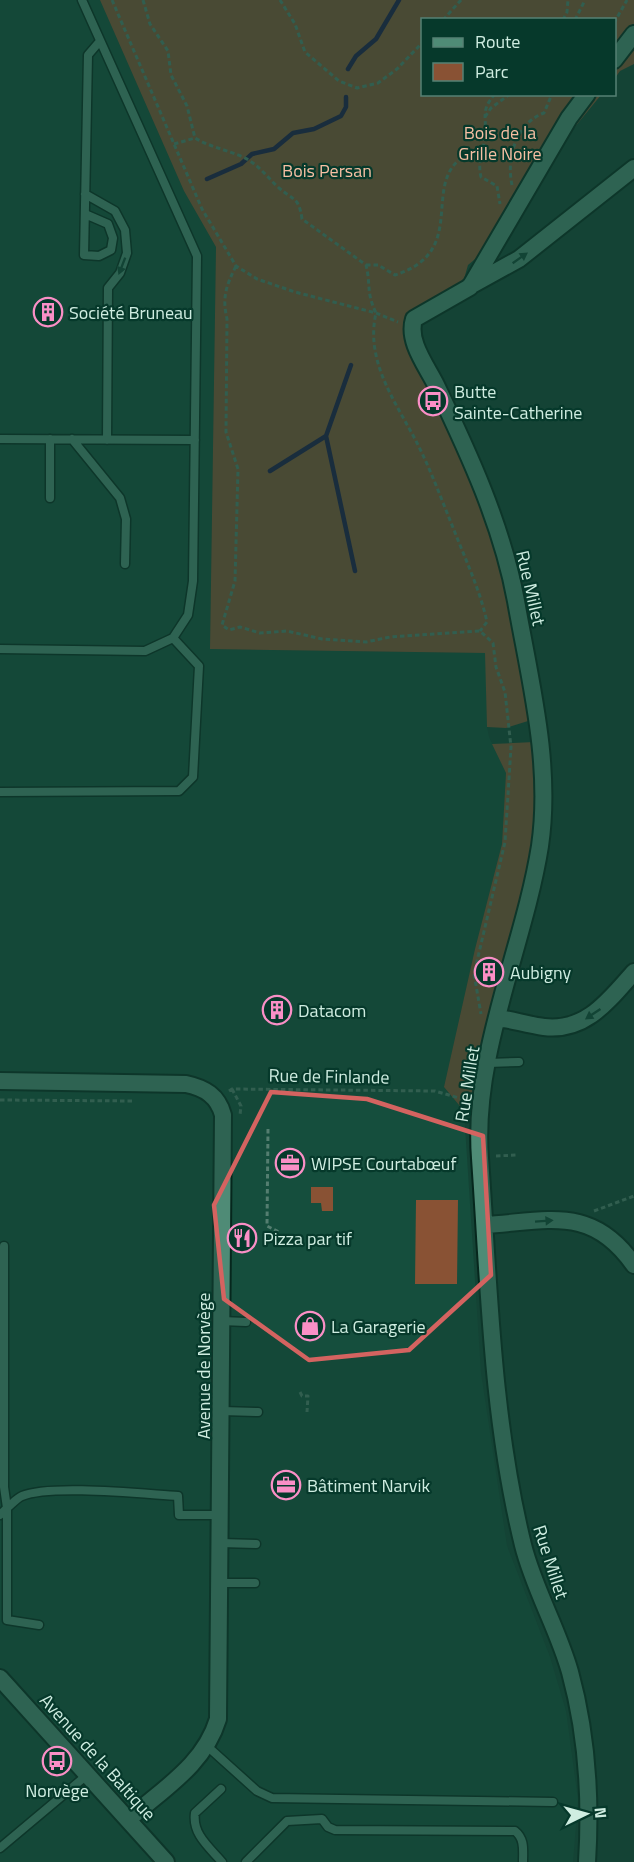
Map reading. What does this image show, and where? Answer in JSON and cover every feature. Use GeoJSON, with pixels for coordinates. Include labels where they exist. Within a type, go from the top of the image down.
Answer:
{"type":"FeatureCollection","features":[{"type":"Feature","properties":{"kind":"street"},"geometry":{"type":"LineString","coordinates":[[616,59],[634,34]]}},
{"type":"Feature","properties":{"kind":"street"},"geometry":{"type":"LineString","coordinates":[[470,287],[569,118],[586,96]]}},
{"type":"Feature","properties":{"kind":"street"},"geometry":{"type":"LineString","coordinates":[[411,328],[414,319],[519,260],[634,168]]}},
{"type":"Feature","properties":{"kind":"street","name":"Rue Millet"},"geometry":{"type":"LineString","coordinates":[[411,328],[417,346],[464,443],[498,534],[514,592],[530,670],[542,761],[544,790],[540,844],[498,1018],[478,1127],[494,1369],[524,1548],[570,1671],[579,1716],[590,1809],[587,1862]]}},
{"type":"Feature","properties":{"kind":"street"},"geometry":{"type":"LineString","coordinates":[[498,1018],[544,1027],[573,1024],[601,1010],[634,972]]}},
{"type":"Feature","properties":{"kind":"street"},"geometry":{"type":"LineString","coordinates":[[0,1081],[186,1084],[203,1089],[219,1102]]}},
{"type":"Feature","properties":{"kind":"street","name":"Avenue de Norvège"},"geometry":{"type":"LineString","coordinates":[[129,1819],[200,1758],[218,1719],[224,1125],[219,1102]]}},
{"type":"Feature","properties":{"kind":"street"},"geometry":{"type":"LineString","coordinates":[[485,1225],[572,1219],[597,1229],[620,1246],[634,1265]]}},
{"type":"Feature","properties":{"kind":"street","name":"Avenue de la Baltique"},"geometry":{"type":"LineString","coordinates":[[0,1678],[166,1862]]}},
{"type":"Feature","properties":{"kind":"lane"},"geometry":{"type":"LineString","coordinates":[[0,650],[145,651],[173,638],[188,615],[193,581],[197,256],[82,0]]}},
{"type":"Feature","properties":{"kind":"lane"},"geometry":{"type":"LineString","coordinates":[[85,214],[108,224],[113,237],[111,250],[99,256],[84,255],[88,55],[100,41]]}},
{"type":"Feature","properties":{"kind":"lane"},"geometry":{"type":"LineString","coordinates":[[85,194],[115,211],[125,230],[127,253],[120,273],[108,288],[107,440]]}},
{"type":"Feature","properties":{"kind":"lane"},"geometry":{"type":"LineString","coordinates":[[0,439],[195,440]]}},
{"type":"Feature","properties":{"kind":"lane"},"geometry":{"type":"LineString","coordinates":[[50,439],[50,498]]}},
{"type":"Feature","properties":{"kind":"lane"},"geometry":{"type":"LineString","coordinates":[[72,439],[120,498],[126,519],[125,564]]}},
{"type":"Feature","properties":{"kind":"lane"},"geometry":{"type":"LineString","coordinates":[[0,792],[179,791],[193,777],[199,666],[173,638]]}},
{"type":"Feature","properties":{"kind":"lane"},"geometry":{"type":"LineString","coordinates":[[488,1064],[519,1062]]}},
{"type":"Feature","properties":{"kind":"lane"},"geometry":{"type":"LineString","coordinates":[[4,1246],[3,1487],[8,1508],[7,1620],[39,1625]]}},
{"type":"Feature","properties":{"kind":"lane"},"geometry":{"type":"LineString","coordinates":[[222,1322],[246,1322]]}},
{"type":"Feature","properties":{"kind":"lane"},"geometry":{"type":"LineString","coordinates":[[222,1411],[258,1412]]}},
{"type":"Feature","properties":{"kind":"lane"},"geometry":{"type":"LineString","coordinates":[[0,1515],[21,1496],[35,1492],[95,1491],[178,1496],[179,1515],[221,1515]]}},
{"type":"Feature","properties":{"kind":"lane"},"geometry":{"type":"LineString","coordinates":[[221,1543],[256,1544]]}},
{"type":"Feature","properties":{"kind":"lane"},"geometry":{"type":"LineString","coordinates":[[221,1583],[255,1583]]}},
{"type":"Feature","properties":{"kind":"lane"},"geometry":{"type":"LineString","coordinates":[[207,1746],[257,1791],[272,1798],[553,1802]]}},
{"type":"Feature","properties":{"kind":"lane"},"geometry":{"type":"LineString","coordinates":[[0,1848],[87,1775]]}},
{"type":"Feature","properties":{"kind":"lane"},"geometry":{"type":"LineString","coordinates":[[221,1789],[195,1813],[194,1820],[196,1833],[222,1862]]}},
{"type":"Feature","properties":{"kind":"lane"},"geometry":{"type":"LineString","coordinates":[[246,1862],[287,1821],[322,1819],[328,1827],[335,1830],[515,1831],[520,1835],[523,1844],[523,1862]]}},
{"type":"Feature","properties":{"kind":"path"},"geometry":{"type":"LineString","coordinates":[[112,0],[202,209],[236,266],[258,279],[295,292],[376,313],[411,328]]}},
{"type":"Feature","properties":{"kind":"path"},"geometry":{"type":"LineString","coordinates":[[143,0],[150,24],[168,51],[171,75],[187,106],[195,138],[208,146],[243,157],[259,167],[280,189],[294,197],[301,208],[302,219],[366,265],[378,265],[395,275],[415,269],[430,256],[440,231],[444,182],[454,164],[468,153],[481,150]]}},
{"type":"Feature","properties":{"kind":"path"},"geometry":{"type":"LineString","coordinates":[[280,0],[295,24],[305,52],[339,81],[357,88],[378,83],[397,69],[421,45]]}},
{"type":"Feature","properties":{"kind":"path"},"geometry":{"type":"LineString","coordinates":[[445,18],[460,0]]}},
{"type":"Feature","properties":{"kind":"path"},"geometry":{"type":"LineString","coordinates":[[564,18],[568,0]]}},
{"type":"Feature","properties":{"kind":"path"},"geometry":{"type":"LineString","coordinates":[[576,18],[585,0]]}},
{"type":"Feature","properties":{"kind":"path"},"geometry":{"type":"LineString","coordinates":[[616,21],[627,0]]}},
{"type":"Feature","properties":{"kind":"path"},"geometry":{"type":"LineString","coordinates":[[493,96],[486,105],[485,135],[479,167],[481,177],[497,186],[504,229]]}},
{"type":"Feature","properties":{"kind":"path"},"geometry":{"type":"LineString","coordinates":[[484,119],[491,108],[507,96]]}},
{"type":"Feature","properties":{"kind":"path"},"geometry":{"type":"LineString","coordinates":[[519,203],[511,181],[515,143],[532,117],[543,113],[551,96]]}},
{"type":"Feature","properties":{"kind":"path"},"geometry":{"type":"LineString","coordinates":[[173,144],[195,138]]}},
{"type":"Feature","properties":{"kind":"path"},"geometry":{"type":"LineString","coordinates":[[236,266],[224,291],[223,303],[226,319],[226,432],[236,455],[238,469],[235,581],[222,625],[229,630],[240,627],[260,633],[287,631],[322,639],[366,642],[390,637],[480,631],[487,622],[466,557],[416,442],[384,381],[371,333],[376,313],[368,296],[369,279],[366,265]]}},
{"type":"Feature","properties":{"kind":"path"},"geometry":{"type":"LineString","coordinates":[[480,631],[493,644],[509,723],[511,747]]}},
{"type":"Feature","properties":{"kind":"path","name":"Rue de Finlande"},"geometry":{"type":"LineString","coordinates":[[219,1102],[232,1089],[445,1093],[482,1106]]}},
{"type":"Feature","properties":{"kind":"path"},"geometry":{"type":"LineString","coordinates":[[0,1100],[137,1101]]}},
{"type":"Feature","properties":{"kind":"path"},"geometry":{"type":"LineString","coordinates":[[267,1129],[267,1226],[279,1232]]}},
{"type":"Feature","properties":{"kind":"path"},"geometry":{"type":"LineString","coordinates":[[572,1219],[634,1196]]}},
{"type":"Feature","properties":{"kind":"path"},"geometry":{"type":"LineString","coordinates":[[300,1392],[302,1396],[308,1396],[307,1412]]}},
{"type":"Feature","properties":{"kind":"highlighted area"},"geometry":{"type":"Polygon","coordinates":[[[271,1092],[367,1099],[483,1136],[491,1275],[409,1350],[309,1360],[224,1299],[214,1205],[271,1092]]]}},
{"type":"Feature","properties":{"kind":"shaded area"},"geometry":{"type":"Polygon","coordinates":[[[0,0],[100,0],[184,191],[216,247],[210,649],[486,653],[487,727],[489,737],[506,773],[502,844],[475,949],[444,1087],[464,1111],[481,1373],[507,1546],[550,1657],[566,1711],[578,1800],[573,1862],[0,1862],[0,0]]]}},
{"type":"Feature","properties":{"kind":"green space"},"geometry":{"type":"Polygon","coordinates":[[[100,0],[634,0],[634,64],[620,71],[616,77],[616,18],[421,18],[421,96],[600,96],[524,189],[486,250],[468,265],[462,286],[414,315],[410,338],[481,501],[513,602],[528,721],[506,728],[487,727],[485,653],[210,649],[216,247],[184,191],[100,0]]]}},
{"type":"Feature","properties":{"kind":"green space"},"geometry":{"type":"Polygon","coordinates":[[[534,742],[538,825],[476,1102],[464,1111],[444,1087],[475,949],[502,844],[506,773],[492,744],[534,742]]]}},
{"type":"Feature","properties":{"kind":"green space"},"geometry":{"type":"Polygon","coordinates":[[[311,1187],[333,1187],[333,1211],[322,1211],[321,1203],[311,1203],[311,1187]]]}},
{"type":"Feature","properties":{"kind":"green space"},"geometry":{"type":"Polygon","coordinates":[[[416,1200],[458,1200],[457,1284],[415,1284],[416,1200]]]}},
{"type":"Feature","properties":{"kind":"waterway"},"geometry":{"type":"LineString","coordinates":[[348,69],[356,56],[376,39],[399,0]]}},
{"type":"Feature","properties":{"kind":"waterway"},"geometry":{"type":"LineString","coordinates":[[207,179],[241,164],[252,154],[274,149],[293,133],[314,129],[341,116],[346,107],[346,97]]}},
{"type":"Feature","properties":{"kind":"waterway"},"geometry":{"type":"LineString","coordinates":[[351,365],[326,436],[355,571]]}},
{"type":"Feature","properties":{"kind":"waterway"},"geometry":{"type":"LineString","coordinates":[[270,471],[326,436]]}},
{"type":"Feature","properties":{"kind":"place","name":"Société Bruneau"},"geometry":{"type":"Point","coordinates":[48,312]}},
{"type":"Feature","properties":{"kind":"place","name":"Butte Sainte-Catherine"},"geometry":{"type":"Point","coordinates":[433,401]}},
{"type":"Feature","properties":{"kind":"place","name":"Aubigny"},"geometry":{"type":"Point","coordinates":[489,972]}},
{"type":"Feature","properties":{"kind":"place","name":"Datacom"},"geometry":{"type":"Point","coordinates":[277,1010]}},
{"type":"Feature","properties":{"kind":"place","name":"WIPSE Courtabœuf"},"geometry":{"type":"Point","coordinates":[290,1163]}},
{"type":"Feature","properties":{"kind":"place","name":"Pizza par tif"},"geometry":{"type":"Point","coordinates":[242,1238]}},
{"type":"Feature","properties":{"kind":"place","name":"La Garagerie"},"geometry":{"type":"Point","coordinates":[310,1326]}},
{"type":"Feature","properties":{"kind":"place","name":"Bâtiment Narvik"},"geometry":{"type":"Point","coordinates":[286,1485]}},
{"type":"Feature","properties":{"kind":"place","name":"Norvège"},"geometry":{"type":"Point","coordinates":[57,1761]}},
{"type":"Feature","properties":{"kind":"park label","name":"Bois de la Grille Noire"},"geometry":{"type":"Point","coordinates":[500,142]}},
{"type":"Feature","properties":{"kind":"park label","name":"Bois Persan"},"geometry":{"type":"Point","coordinates":[327,170]}}]}
